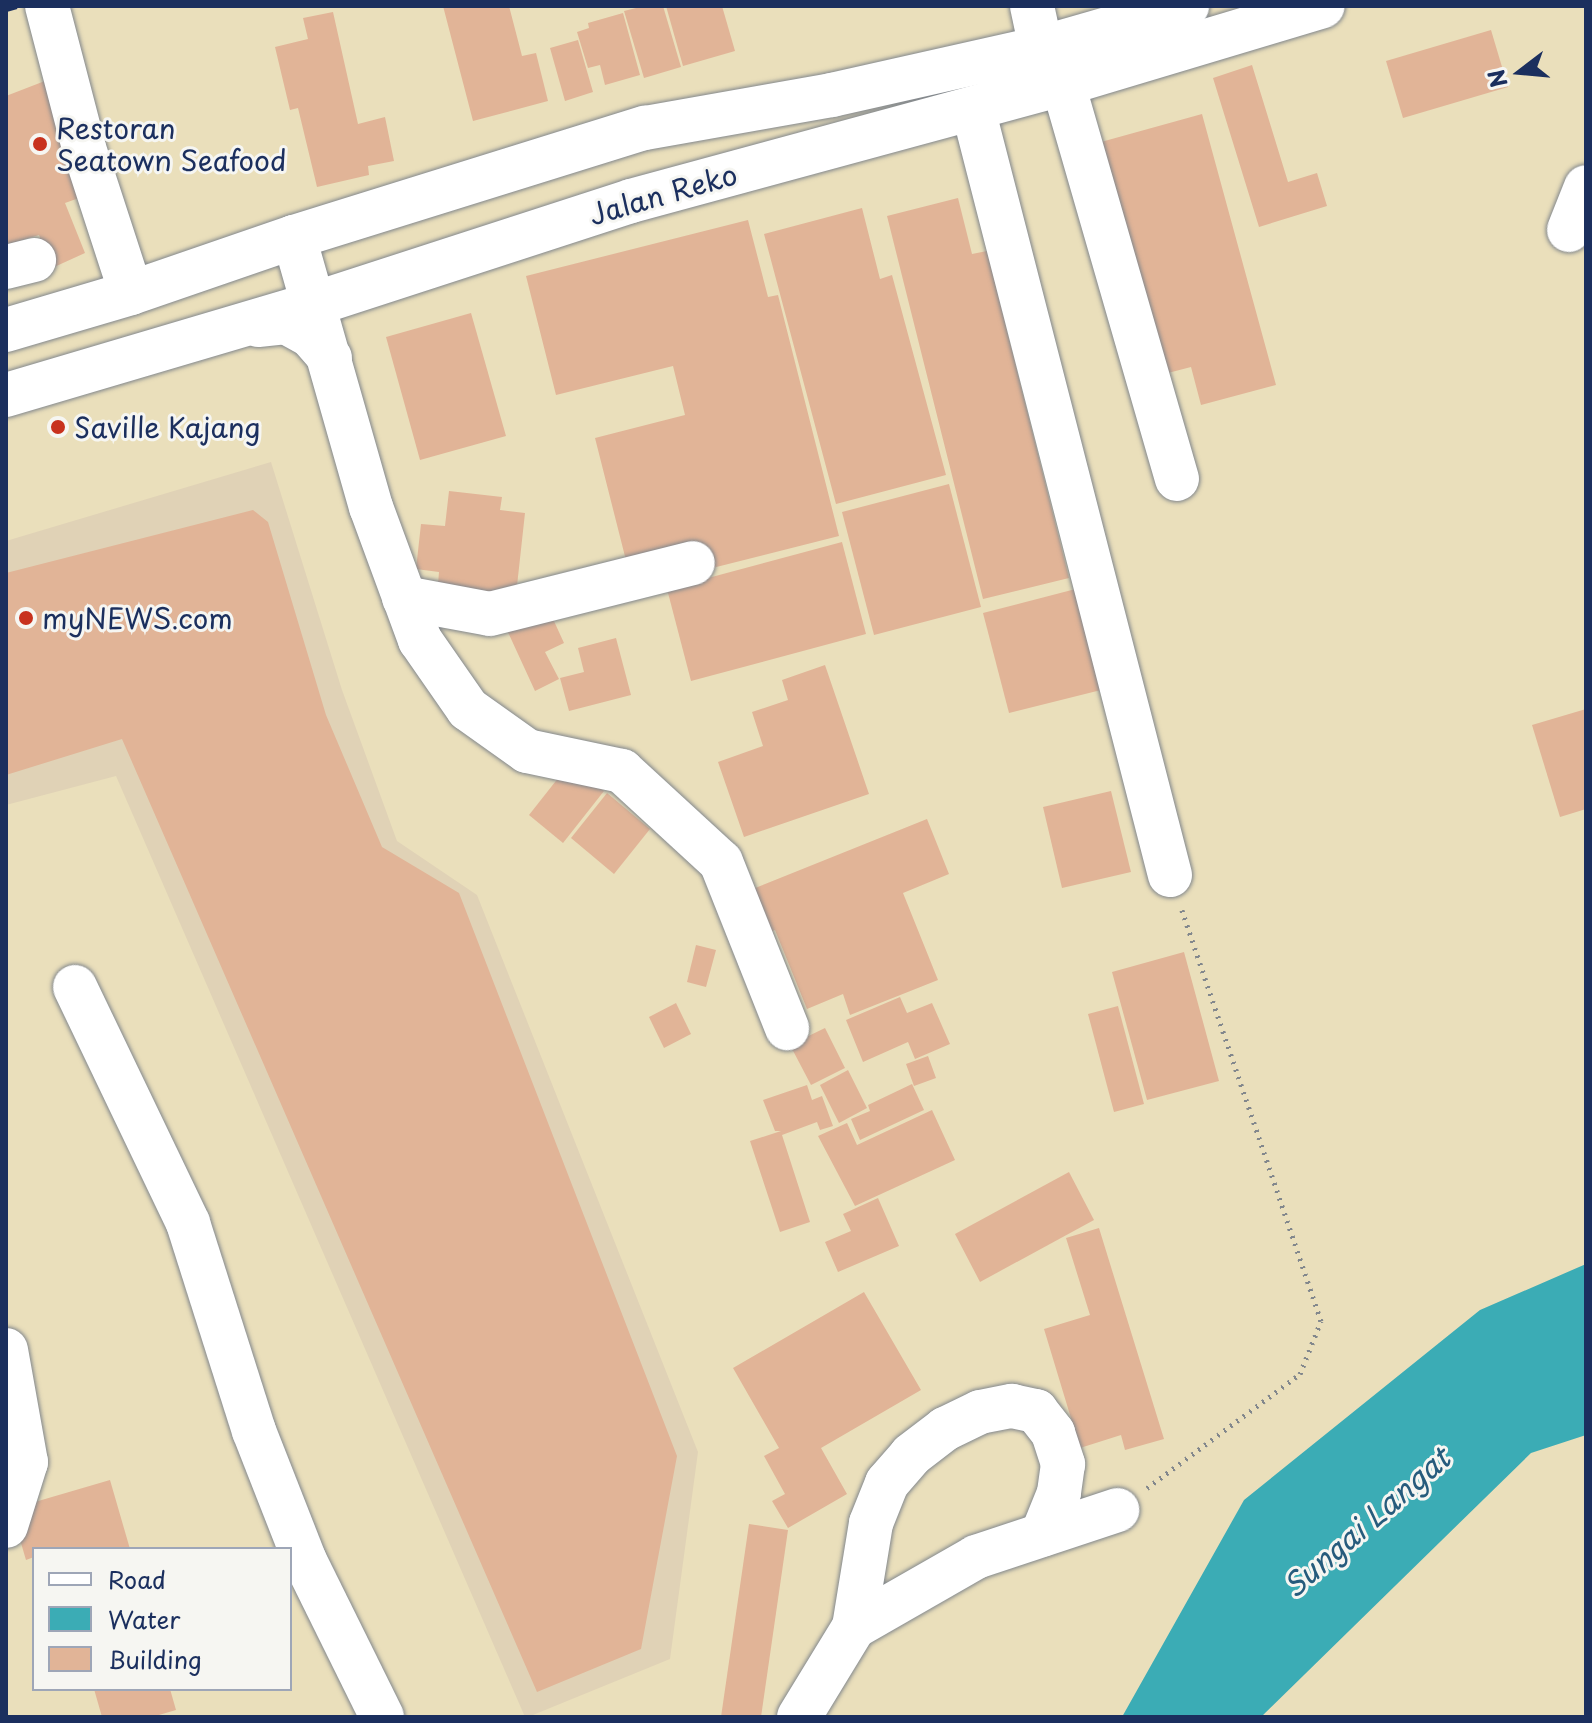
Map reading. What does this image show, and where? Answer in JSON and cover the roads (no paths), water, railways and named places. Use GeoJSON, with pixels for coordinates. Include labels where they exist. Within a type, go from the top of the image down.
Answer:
{"type":"FeatureCollection","features":[{"type":"Feature","properties":{"kind":"main road"},"geometry":{"type":"LineString","coordinates":[[47,6],[84,148],[131,293]]}},
{"type":"Feature","properties":{"kind":"main road"},"geometry":{"type":"LineString","coordinates":[[1032,6],[1177,479]]}},
{"type":"Feature","properties":{"kind":"main road","name":"Jalan Reko"},"geometry":{"type":"LineString","coordinates":[[6,395],[314,304],[631,201],[973,109],[1052,66],[1187,6]]}},
{"type":"Feature","properties":{"kind":"main road","name":"Jalan Reko"},"geometry":{"type":"LineString","coordinates":[[6,330],[645,128],[832,95],[1052,66],[1323,6]]}},
{"type":"Feature","properties":{"kind":"main road"},"geometry":{"type":"LineString","coordinates":[[973,109],[1170,875]]}},
{"type":"Feature","properties":{"kind":"main road"},"geometry":{"type":"LineString","coordinates":[[1569,230],[1586,187]]}},
{"type":"Feature","properties":{"kind":"main road"},"geometry":{"type":"LineString","coordinates":[[294,237],[371,507],[420,640],[468,709],[527,751],[622,771],[721,862],[787,1028]]}},
{"type":"Feature","properties":{"kind":"main road"},"geometry":{"type":"LineString","coordinates":[[234,328],[286,322],[311,336],[330,358]]}},
{"type":"Feature","properties":{"kind":"main road"},"geometry":{"type":"LineString","coordinates":[[404,598],[490,614],[693,563]]}},
{"type":"Feature","properties":{"kind":"main road"},"geometry":{"type":"LineString","coordinates":[[75,987],[188,1223],[254,1431],[294,1532],[382,1717]]}},
{"type":"Feature","properties":{"kind":"main road"},"geometry":{"type":"LineString","coordinates":[[6,1350],[26,1462],[6,1526]]}},
{"type":"Feature","properties":{"kind":"main road"},"geometry":{"type":"LineString","coordinates":[[799,1717],[854,1627],[871,1523],[887,1483],[911,1455],[945,1429],[980,1412],[1012,1406],[1036,1411],[1053,1433],[1063,1464],[1059,1493],[1042,1535]]}},
{"type":"Feature","properties":{"kind":"main road"},"geometry":{"type":"LineString","coordinates":[[854,1627],[976,1557],[1117,1510]]}},
{"type":"Feature","properties":{"kind":"water","name":"Sungai Langat"},"geometry":{"type":"Polygon","coordinates":[[[1586,1264],[1586,1435],[1531,1453],[1261,1717],[1122,1717],[1244,1500],[1480,1310],[1586,1264]]]}},
{"type":"Feature","properties":{"kind":"railway"},"geometry":{"type":"LineString","coordinates":[[6,9],[17,6]]}},
{"type":"Feature","properties":{"kind":"place","name":"Restoran Seatown Seafood"},"geometry":{"type":"Point","coordinates":[40,144]}},
{"type":"Feature","properties":{"kind":"place","name":"Saville Kajang"},"geometry":{"type":"Point","coordinates":[58,427]}},
{"type":"Feature","properties":{"kind":"place","name":"myNEWS.com"},"geometry":{"type":"Point","coordinates":[26,618]}}]}
